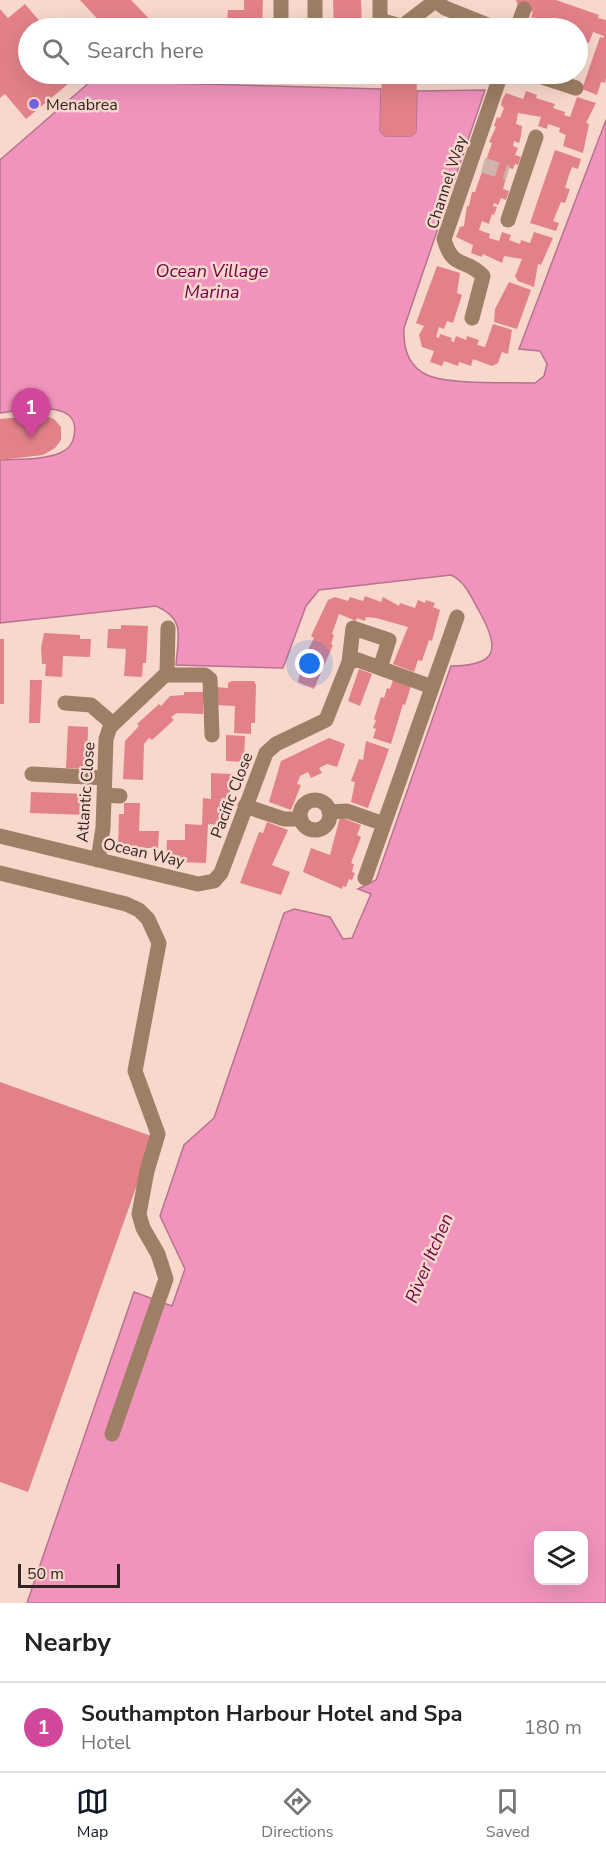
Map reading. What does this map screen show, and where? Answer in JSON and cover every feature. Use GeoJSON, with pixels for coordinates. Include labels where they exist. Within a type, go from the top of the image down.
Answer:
{"type":"FeatureCollection","features":[{"type":"Feature","properties":{"kind":"street"},"geometry":{"type":"LineString","coordinates":[[281,0],[281,18]]}},
{"type":"Feature","properties":{"kind":"street"},"geometry":{"type":"LineString","coordinates":[[315,0],[315,18]]}},
{"type":"Feature","properties":{"kind":"street"},"geometry":{"type":"LineString","coordinates":[[380,0],[380,18]]}},
{"type":"Feature","properties":{"kind":"street"},"geometry":{"type":"LineString","coordinates":[[415,18],[434,0],[445,8],[470,18]]}},
{"type":"Feature","properties":{"kind":"street"},"geometry":{"type":"LineString","coordinates":[[521,18],[524,9]]}},
{"type":"Feature","properties":{"kind":"street","name":"Channel Way"},"geometry":{"type":"LineString","coordinates":[[472,318],[483,276],[477,269],[455,262],[448,252],[444,239],[477,163],[498,84]]}},
{"type":"Feature","properties":{"kind":"street"},"geometry":{"type":"LineString","coordinates":[[564,84],[576,88]]}},
{"type":"Feature","properties":{"kind":"street"},"geometry":{"type":"LineString","coordinates":[[508,220],[515,176],[536,137]]}},
{"type":"Feature","properties":{"kind":"street"},"geometry":{"type":"LineString","coordinates":[[365,878],[457,617]]}},
{"type":"Feature","properties":{"kind":"street"},"geometry":{"type":"LineString","coordinates":[[168,628],[167,674],[209,677],[212,735]]}},
{"type":"Feature","properties":{"kind":"street","name":"Pacific Close"},"geometry":{"type":"LineString","coordinates":[[210,883],[221,873],[263,758],[269,749],[327,718],[350,662],[353,628],[389,640],[380,668]]}},
{"type":"Feature","properties":{"kind":"street"},"geometry":{"type":"LineString","coordinates":[[350,662],[358,660],[432,687]]}},
{"type":"Feature","properties":{"kind":"street","name":"Atlantic Close"},"geometry":{"type":"LineString","coordinates":[[98,860],[103,828],[107,735],[113,724],[167,674]]}},
{"type":"Feature","properties":{"kind":"street"},"geometry":{"type":"LineString","coordinates":[[65,703],[91,705],[113,724]]}},
{"type":"Feature","properties":{"kind":"street"},"geometry":{"type":"LineString","coordinates":[[32,774],[105,778]]}},
{"type":"Feature","properties":{"kind":"street"},"geometry":{"type":"LineString","coordinates":[[104,795],[120,796]]}},
{"type":"Feature","properties":{"kind":"street"},"geometry":{"type":"LineString","coordinates":[[311,800],[324,803],[329,812],[326,824],[318,829],[305,826],[301,819],[302,806],[311,800]]}},
{"type":"Feature","properties":{"kind":"street"},"geometry":{"type":"LineString","coordinates":[[245,806],[284,819],[301,819]]}},
{"type":"Feature","properties":{"kind":"street"},"geometry":{"type":"LineString","coordinates":[[329,812],[347,811],[384,824]]}},
{"type":"Feature","properties":{"kind":"street","name":"Ocean Way"},"geometry":{"type":"LineString","coordinates":[[0,836],[198,884],[210,883]]}},
{"type":"Feature","properties":{"kind":"street"},"geometry":{"type":"LineString","coordinates":[[0,873],[126,904],[139,910],[154,928],[159,943],[135,1071],[158,1134],[147,1172],[139,1214],[143,1228],[158,1254],[166,1279],[112,1434]]}},
{"type":"Feature","properties":{"kind":"water"},"geometry":{"type":"Polygon","coordinates":[[[88,84],[200,84],[381,89],[380,131],[385,136],[411,136],[416,132],[417,91],[485,90],[404,328],[404,342],[415,367],[427,375],[464,382],[535,383],[544,376],[547,364],[540,351],[519,349],[606,120],[606,1603],[27,1603],[134,1292],[172,1306],[185,1269],[160,1216],[184,1145],[214,1118],[284,913],[294,909],[330,917],[343,939],[352,938],[371,894],[358,889],[376,880],[451,666],[479,663],[491,652],[492,645],[486,624],[471,595],[461,582],[451,575],[319,590],[306,606],[283,668],[176,665],[178,630],[176,623],[166,611],[156,606],[0,623],[0,460],[30,459],[60,453],[72,442],[74,436],[74,423],[69,415],[60,411],[35,409],[0,413],[0,160],[88,84]]]}},
{"type":"Feature","properties":{"kind":"building"},"geometry":{"type":"Polygon","coordinates":[[[80,0],[131,0],[148,18],[97,18],[80,0]]]}},
{"type":"Feature","properties":{"kind":"building"},"geometry":{"type":"Polygon","coordinates":[[[244,0],[263,0],[262,18],[227,18],[228,10],[244,10],[244,0]]]}},
{"type":"Feature","properties":{"kind":"building"},"geometry":{"type":"Polygon","coordinates":[[[333,0],[361,0],[362,18],[334,18],[333,0]]]}},
{"type":"Feature","properties":{"kind":"building"},"geometry":{"type":"Polygon","coordinates":[[[516,0],[556,0],[599,15],[598,18],[606,20],[606,78],[605,83],[601,82],[597,95],[582,89],[584,84],[588,84],[588,72],[600,37],[604,36],[593,32],[588,43],[588,18],[534,18],[531,17],[533,12],[518,7],[516,0]]]}},
{"type":"Feature","properties":{"kind":"building"},"geometry":{"type":"Polygon","coordinates":[[[25,4],[37,18],[18,18],[18,84],[68,84],[26,119],[5,94],[0,98],[0,9],[8,18],[25,4]]]}},
{"type":"Feature","properties":{"kind":"building"},"geometry":{"type":"Polygon","coordinates":[[[382,84],[417,84],[416,132],[411,136],[385,136],[380,131],[382,84]]]}},
{"type":"Feature","properties":{"kind":"building"},"geometry":{"type":"Polygon","coordinates":[[[526,91],[537,95],[536,98],[555,104],[553,108],[565,112],[564,115],[570,117],[577,97],[596,103],[586,123],[589,124],[583,153],[563,146],[566,135],[559,132],[560,128],[548,124],[547,129],[538,126],[541,117],[518,113],[516,124],[522,126],[521,136],[519,143],[514,141],[513,146],[518,148],[515,155],[521,157],[518,165],[515,164],[513,169],[509,168],[503,189],[509,191],[506,200],[501,198],[498,205],[494,203],[493,206],[497,207],[489,224],[482,221],[479,230],[490,234],[489,238],[499,241],[502,232],[511,235],[509,240],[520,244],[521,240],[530,243],[534,232],[553,238],[541,265],[538,264],[534,287],[518,281],[515,276],[522,259],[504,256],[502,263],[483,254],[482,257],[471,253],[473,245],[456,237],[460,227],[464,226],[467,206],[469,206],[472,192],[475,192],[492,143],[489,142],[496,127],[494,126],[497,117],[500,118],[504,108],[501,105],[502,100],[506,93],[523,99],[526,91]]]}},
{"type":"Feature","properties":{"kind":"building"},"geometry":{"type":"Polygon","coordinates":[[[555,150],[581,159],[578,169],[572,167],[565,188],[570,189],[565,203],[561,202],[553,221],[559,223],[556,231],[530,223],[555,150]]]}},
{"type":"Feature","properties":{"kind":"building"},"geometry":{"type":"Polygon","coordinates":[[[437,266],[460,273],[457,293],[462,295],[453,323],[447,321],[444,329],[439,327],[436,337],[439,338],[440,334],[452,338],[451,341],[454,342],[456,336],[466,340],[467,336],[479,340],[477,345],[485,347],[493,324],[512,330],[508,354],[502,352],[498,363],[492,366],[473,359],[471,366],[459,362],[458,366],[444,361],[442,366],[430,362],[434,351],[422,347],[419,335],[424,326],[416,323],[437,266]]]}},
{"type":"Feature","properties":{"kind":"building"},"geometry":{"type":"Polygon","coordinates":[[[509,282],[531,290],[517,329],[494,322],[495,309],[509,282]]]}},
{"type":"Feature","properties":{"kind":"building"},"geometry":{"type":"Polygon","coordinates":[[[42,415],[54,419],[61,427],[61,440],[55,448],[43,455],[0,460],[0,419],[42,415]]]}},
{"type":"Feature","properties":{"kind":"building"},"geometry":{"type":"Polygon","coordinates":[[[365,596],[381,602],[383,597],[399,606],[400,603],[415,608],[418,600],[425,603],[426,600],[435,603],[433,607],[440,610],[432,641],[429,640],[422,661],[418,660],[414,672],[393,664],[408,627],[376,618],[366,617],[365,621],[357,618],[356,621],[339,614],[332,634],[334,635],[331,644],[333,645],[314,689],[298,682],[302,662],[314,638],[311,636],[328,600],[335,597],[348,601],[350,597],[363,601],[365,596]]]}},
{"type":"Feature","properties":{"kind":"building"},"geometry":{"type":"Polygon","coordinates":[[[121,625],[148,626],[146,663],[143,663],[142,677],[124,676],[126,649],[107,648],[108,629],[121,629],[121,625]]]}},
{"type":"Feature","properties":{"kind":"building"},"geometry":{"type":"Polygon","coordinates":[[[44,633],[80,635],[80,639],[91,639],[90,657],[63,656],[62,677],[45,676],[46,664],[42,664],[41,648],[44,633]]]}},
{"type":"Feature","properties":{"kind":"building"},"geometry":{"type":"Polygon","coordinates":[[[0,639],[4,639],[4,704],[0,704],[0,639]]]}},
{"type":"Feature","properties":{"kind":"building"},"geometry":{"type":"Polygon","coordinates":[[[359,669],[372,674],[360,706],[348,701],[359,669]]]}},
{"type":"Feature","properties":{"kind":"building"},"geometry":{"type":"Polygon","coordinates":[[[30,680],[42,680],[40,723],[29,723],[30,680]]]}},
{"type":"Feature","properties":{"kind":"building"},"geometry":{"type":"Polygon","coordinates":[[[393,680],[411,686],[391,744],[373,738],[376,729],[373,728],[381,697],[384,698],[393,680]]]}},
{"type":"Feature","properties":{"kind":"building"},"geometry":{"type":"Polygon","coordinates":[[[254,681],[256,685],[255,723],[251,723],[251,734],[234,733],[235,706],[215,705],[215,687],[228,688],[228,683],[254,681]]]}},
{"type":"Feature","properties":{"kind":"building"},"geometry":{"type":"Polygon","coordinates":[[[184,692],[204,692],[203,714],[177,713],[171,717],[174,720],[152,740],[149,738],[144,744],[143,780],[123,779],[125,741],[139,726],[137,724],[159,704],[161,706],[170,696],[184,695],[184,692]]]}},
{"type":"Feature","properties":{"kind":"building"},"geometry":{"type":"Polygon","coordinates":[[[68,726],[88,727],[87,769],[66,768],[68,726]]]}},
{"type":"Feature","properties":{"kind":"building"},"geometry":{"type":"Polygon","coordinates":[[[226,735],[245,736],[244,762],[226,761],[226,735]]]}},
{"type":"Feature","properties":{"kind":"building"},"geometry":{"type":"Polygon","coordinates":[[[329,738],[345,744],[337,767],[327,764],[319,768],[322,773],[311,778],[308,772],[300,776],[297,784],[301,785],[291,810],[269,802],[281,761],[329,738]]]}},
{"type":"Feature","properties":{"kind":"building"},"geometry":{"type":"Polygon","coordinates":[[[366,741],[389,749],[368,808],[351,802],[355,782],[351,781],[359,759],[363,760],[366,741]]]}},
{"type":"Feature","properties":{"kind":"building"},"geometry":{"type":"Polygon","coordinates":[[[211,773],[231,774],[230,799],[222,799],[222,825],[208,824],[206,863],[178,862],[178,858],[166,857],[167,840],[185,840],[185,824],[202,825],[203,798],[211,799],[211,773]]]}},
{"type":"Feature","properties":{"kind":"building"},"geometry":{"type":"Polygon","coordinates":[[[31,792],[89,794],[88,815],[30,813],[31,792]]]}},
{"type":"Feature","properties":{"kind":"building"},"geometry":{"type":"Polygon","coordinates":[[[124,803],[140,803],[139,831],[159,831],[158,848],[147,848],[146,852],[130,852],[130,848],[118,847],[119,814],[124,814],[124,803]]]}},
{"type":"Feature","properties":{"kind":"building"},"geometry":{"type":"Polygon","coordinates":[[[340,817],[361,825],[357,835],[361,837],[351,863],[354,864],[352,872],[355,873],[352,880],[349,879],[346,887],[343,886],[342,889],[303,872],[311,848],[330,855],[340,817]]]}},
{"type":"Feature","properties":{"kind":"building"},"geometry":{"type":"Polygon","coordinates":[[[267,822],[288,830],[272,865],[290,872],[281,895],[240,883],[259,832],[263,833],[267,822]]]}},
{"type":"Feature","properties":{"kind":"building"},"geometry":{"type":"Polygon","coordinates":[[[0,1082],[154,1137],[28,1492],[0,1482],[0,1082]]]}},
{"type":"Feature","properties":{"kind":"tunnel"},"geometry":{"type":"LineString","coordinates":[[483,165],[508,173]]}},
{"type":"Feature","properties":{"kind":"place","name":"Menabrea"},"geometry":{"type":"Point","coordinates":[34,104]}},
{"type":"Feature","properties":{"kind":"place","name":"Southampton Harbour Hotel and Spa"},"geometry":{"type":"Point","coordinates":[31,438]}},
{"type":"Feature","properties":{"kind":"water label","name":"Ocean Village Marina"},"geometry":{"type":"Point","coordinates":[212,281]}},
{"type":"Feature","properties":{"kind":"water label","name":"River Itchen"},"geometry":{"type":"Point","coordinates":[429,1258]}}]}
